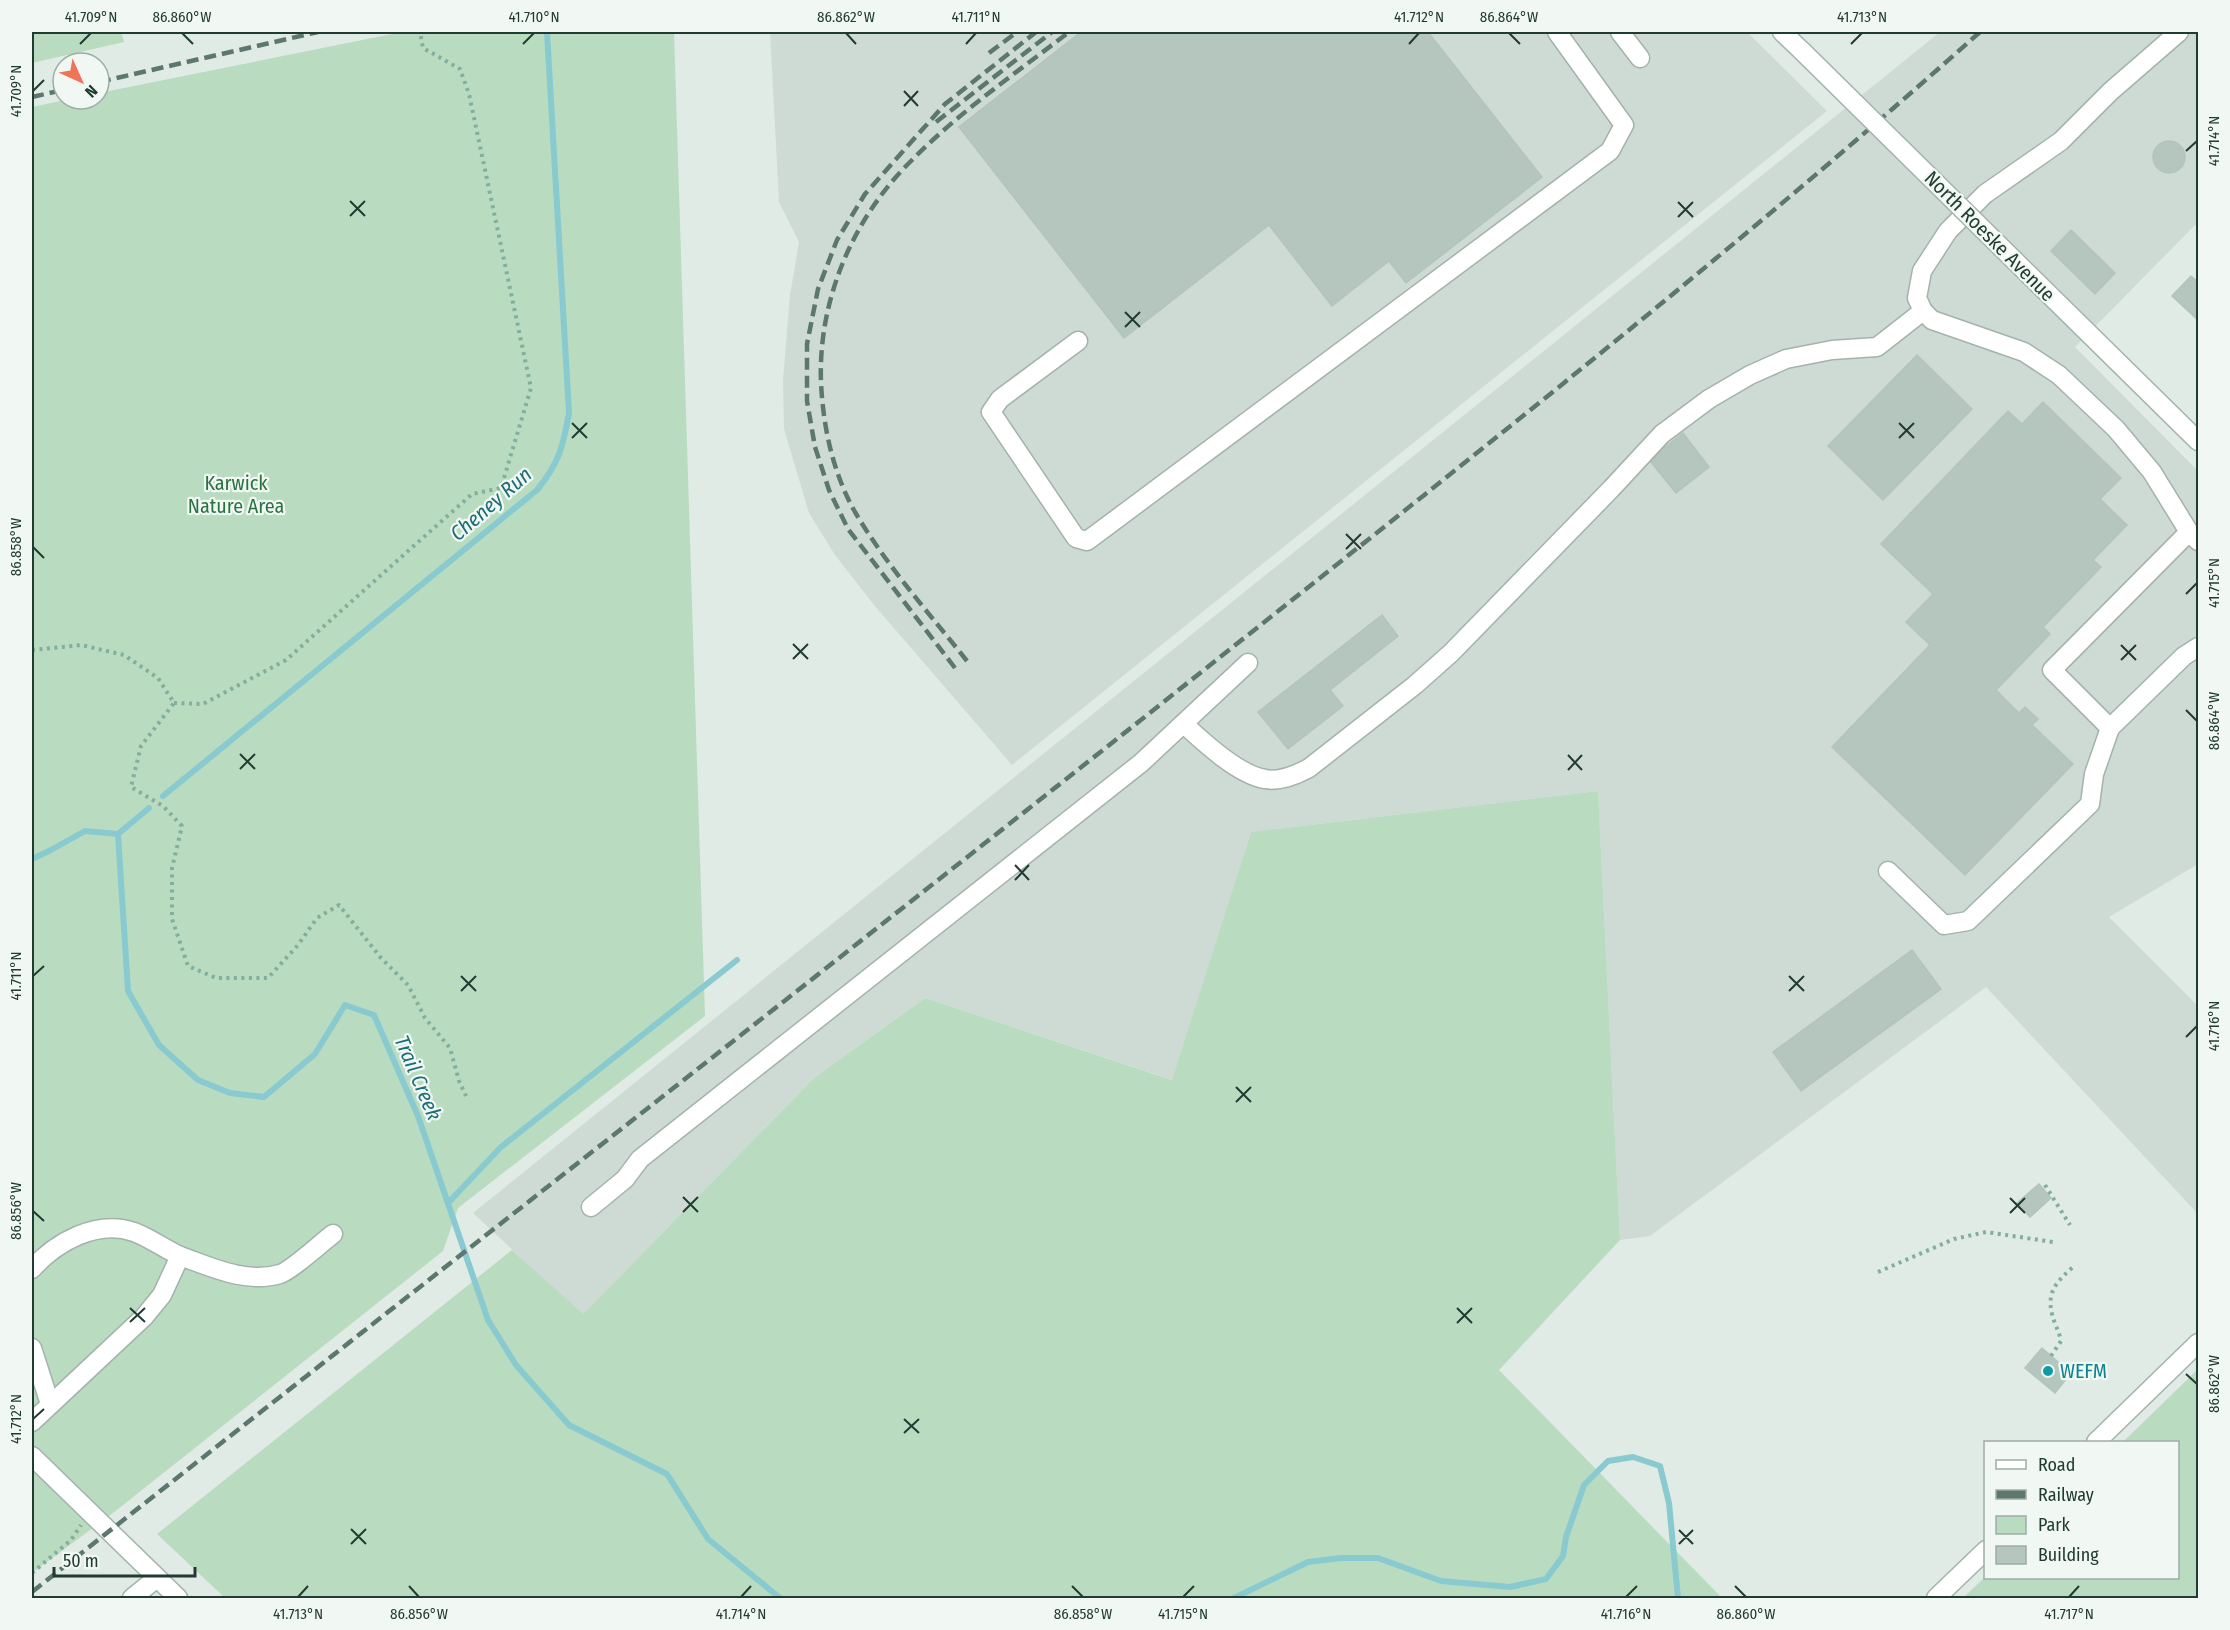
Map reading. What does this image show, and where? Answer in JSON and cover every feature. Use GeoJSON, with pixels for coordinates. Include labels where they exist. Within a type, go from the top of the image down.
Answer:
{"type":"FeatureCollection","features":[{"type":"Feature","properties":{"kind":"street"},"geometry":{"type":"LineString","coordinates":[[1077,341],[1000,399],[991,412],[1076,538],[1087,541],[1610,151],[1624,125],[1557,32]]}},
{"type":"Feature","properties":{"kind":"street"},"geometry":{"type":"LineString","coordinates":[[1620,32],[1640,57]]}},
{"type":"Feature","properties":{"kind":"street","name":"North Roeske Avenue"},"geometry":{"type":"LineString","coordinates":[[1782,32],[2199,441]]}},
{"type":"Feature","properties":{"kind":"street"},"geometry":{"type":"LineString","coordinates":[[2110,728],[2052,670],[2194,537],[2152,472],[2131,446],[2059,375],[2024,352],[1932,320],[1923,311],[1917,298],[1922,271],[1948,231],[1985,195],[2061,141],[2111,91],[2179,32]]}},
{"type":"Feature","properties":{"kind":"street"},"geometry":{"type":"LineString","coordinates":[[1184,724],[1250,775],[1266,780],[1290,777],[1309,768],[1451,654],[1662,434],[1700,405],[1750,375],[1786,359],[1832,350],[1876,347],[1923,311]]}},
{"type":"Feature","properties":{"kind":"street"},"geometry":{"type":"LineString","coordinates":[[1888,871],[1944,925],[1968,921],[2090,804],[2094,774],[2110,728],[2184,656],[2199,647]]}},
{"type":"Feature","properties":{"kind":"street"},"geometry":{"type":"LineString","coordinates":[[591,1208],[625,1179],[640,1159],[1141,764],[1248,663]]}},
{"type":"Feature","properties":{"kind":"street"},"geometry":{"type":"LineString","coordinates":[[32,1269],[44,1255],[64,1242],[86,1233],[111,1229],[134,1232],[180,1256],[245,1278],[265,1276],[282,1274],[333,1234]]}},
{"type":"Feature","properties":{"kind":"street"},"geometry":{"type":"LineString","coordinates":[[32,1422],[144,1317],[162,1295],[180,1256]]}},
{"type":"Feature","properties":{"kind":"street"},"geometry":{"type":"LineString","coordinates":[[2098,1441],[2199,1343]]}},
{"type":"Feature","properties":{"kind":"street"},"geometry":{"type":"LineString","coordinates":[[32,1348],[50,1404]]}},
{"type":"Feature","properties":{"kind":"street"},"geometry":{"type":"LineString","coordinates":[[32,1456],[178,1599]]}},
{"type":"Feature","properties":{"kind":"street"},"geometry":{"type":"LineString","coordinates":[[1936,1599],[1984,1552]]}},
{"type":"Feature","properties":{"kind":"street"},"geometry":{"type":"LineString","coordinates":[[132,1599],[157,1578]]}},
{"type":"Feature","properties":{"kind":"path"},"geometry":{"type":"LineString","coordinates":[[174,703],[203,704],[286,660],[472,494],[501,488],[531,388],[469,94],[460,69],[423,48],[420,32]]}},
{"type":"Feature","properties":{"kind":"path"},"geometry":{"type":"LineString","coordinates":[[32,650],[81,645],[124,655],[158,678],[174,703]]}},
{"type":"Feature","properties":{"kind":"path"},"geometry":{"type":"LineString","coordinates":[[174,703],[141,746],[131,788],[163,806],[182,826],[172,868],[172,919],[188,966],[216,978],[267,978],[298,945],[317,918],[339,905],[381,958],[408,986],[425,1018],[450,1048],[459,1081],[466,1096]]}},
{"type":"Feature","properties":{"kind":"path"},"geometry":{"type":"LineString","coordinates":[[2045,1185],[2070,1226]]}},
{"type":"Feature","properties":{"kind":"path"},"geometry":{"type":"LineString","coordinates":[[1878,1272],[1954,1239],[1986,1232],[2053,1242]]}},
{"type":"Feature","properties":{"kind":"path"},"geometry":{"type":"LineString","coordinates":[[2051,1356],[2061,1341],[2052,1314],[2051,1293],[2056,1283],[2074,1266]]}},
{"type":"Feature","properties":{"kind":"path"},"geometry":{"type":"LineString","coordinates":[[32,1573],[71,1540],[89,1512]]}},
{"type":"Feature","properties":{"kind":"shaded area"},"geometry":{"type":"Polygon","coordinates":[[[770,32],[1747,32],[1827,111],[1012,765],[874,605],[835,555],[809,513],[784,429],[783,380],[790,295],[799,242],[779,202],[770,32]]]}},
{"type":"Feature","properties":{"kind":"shaded area"},"geometry":{"type":"Polygon","coordinates":[[[1940,32],[2198,32],[2198,222],[2075,347],[2198,471],[2198,864],[2109,917],[2198,1006],[2198,1214],[1986,987],[1650,1236],[1620,1240],[1598,791],[1251,832],[1173,1080],[925,998],[814,1078],[582,1315],[473,1213],[1940,32]]]}},
{"type":"Feature","properties":{"kind":"green space"},"geometry":{"type":"Polygon","coordinates":[[[32,32],[121,32],[124,42],[85,51],[51,51],[51,59],[32,63],[32,32]]]}},
{"type":"Feature","properties":{"kind":"green space","name":"Karwick Nature Area"},"geometry":{"type":"Polygon","coordinates":[[[402,32],[674,32],[705,1016],[458,1208],[443,1251],[113,1513],[32,1573],[32,107],[51,103],[51,111],[111,111],[111,91],[402,32]]]}},
{"type":"Feature","properties":{"kind":"green space"},"geometry":{"type":"Polygon","coordinates":[[[1598,791],[1620,1240],[1499,1370],[1722,1598],[225,1598],[157,1534],[512,1250],[583,1314],[814,1078],[925,998],[1172,1080],[1251,832],[1598,791]]]}},
{"type":"Feature","properties":{"kind":"green space"},"geometry":{"type":"Polygon","coordinates":[[[2198,1369],[2198,1598],[1963,1598],[1984,1578],[2179,1579],[2179,1441],[2124,1441],[2198,1369]]]}},
{"type":"Feature","properties":{"kind":"building"},"geometry":{"type":"Polygon","coordinates":[[[1081,32],[1428,32],[1542,177],[1406,283],[1389,261],[1332,306],[1269,225],[1124,338],[959,127],[1081,32]]]}},
{"type":"Feature","properties":{"kind":"building"},"geometry":{"type":"Polygon","coordinates":[[[2169,141],[2180,146],[2185,157],[2180,168],[2169,173],[2158,168],[2153,157],[2158,146],[2169,141]]]}},
{"type":"Feature","properties":{"kind":"building"},"geometry":{"type":"Polygon","coordinates":[[[2071,230],[2115,273],[2095,294],[2051,251],[2071,230]]]}},
{"type":"Feature","properties":{"kind":"building"},"geometry":{"type":"Polygon","coordinates":[[[2191,276],[2199,283],[2199,321],[2172,296],[2191,276]]]}},
{"type":"Feature","properties":{"kind":"building"},"geometry":{"type":"Polygon","coordinates":[[[1917,355],[1972,409],[1883,500],[1828,446],[1917,355]]]}},
{"type":"Feature","properties":{"kind":"building"},"geometry":{"type":"Polygon","coordinates":[[[2043,402],[2121,478],[2100,499],[2127,525],[2093,560],[2101,567],[2043,627],[2050,634],[1996,690],[2019,713],[2025,707],[2038,719],[2032,725],[2073,764],[1965,875],[1832,747],[1930,645],[1906,622],[1933,594],[1881,544],[2008,411],[2022,424],[2043,402]]]}},
{"type":"Feature","properties":{"kind":"building"},"geometry":{"type":"Polygon","coordinates":[[[1683,433],[1709,467],[1676,493],[1651,462],[1683,433]]]}},
{"type":"Feature","properties":{"kind":"building"},"geometry":{"type":"Polygon","coordinates":[[[1382,615],[1398,636],[1330,690],[1343,706],[1288,749],[1258,712],[1382,615]]]}},
{"type":"Feature","properties":{"kind":"building"},"geometry":{"type":"Polygon","coordinates":[[[1912,950],[1941,989],[1801,1091],[1773,1052],[1912,950]]]}},
{"type":"Feature","properties":{"kind":"building"},"geometry":{"type":"Polygon","coordinates":[[[2039,1184],[2051,1198],[2030,1217],[2017,1203],[2039,1184]]]}},
{"type":"Feature","properties":{"kind":"building","name":"WEFM"},"geometry":{"type":"Polygon","coordinates":[[[2042,1348],[2071,1373],[2055,1393],[2025,1368],[2042,1348]]]}},
{"type":"Feature","properties":{"kind":"waterway","name":"Cheney Run"},"geometry":{"type":"LineString","coordinates":[[163,796],[537,490],[555,463],[562,445],[569,413],[547,32]]}},
{"type":"Feature","properties":{"kind":"waterway","name":"Cheney Run"},"geometry":{"type":"LineString","coordinates":[[118,834],[149,808]]}},
{"type":"Feature","properties":{"kind":"waterway","name":"Trail Creek"},"geometry":{"type":"LineString","coordinates":[[32,859],[85,831],[118,834],[128,991],[159,1045],[198,1080],[230,1093],[264,1097],[315,1054],[345,1005],[374,1015],[418,1116],[488,1320],[516,1365],[569,1425],[667,1474],[708,1539],[780,1598]]}},
{"type":"Feature","properties":{"kind":"waterway"},"geometry":{"type":"LineString","coordinates":[[448,1203],[501,1147],[737,960]]}},
{"type":"Feature","properties":{"kind":"waterway","name":"Trail Creek"},"geometry":{"type":"LineString","coordinates":[[1234,1598],[1308,1562],[1341,1558],[1378,1558],[1441,1581],[1510,1587],[1546,1579],[1563,1556],[1566,1537],[1584,1485],[1608,1461],[1633,1457],[1660,1466],[1669,1503],[1678,1598]]}},
{"type":"Feature","properties":{"kind":"railway"},"geometry":{"type":"LineString","coordinates":[[111,79],[318,32]]}},
{"type":"Feature","properties":{"kind":"railway"},"geometry":{"type":"LineString","coordinates":[[989,53],[1017,32]]}},
{"type":"Feature","properties":{"kind":"railway"},"geometry":{"type":"LineString","coordinates":[[955,668],[848,529],[829,490],[815,447],[807,401],[807,344],[818,289],[837,240],[865,194],[945,104],[1036,32]]}},
{"type":"Feature","properties":{"kind":"railway"},"geometry":{"type":"LineString","coordinates":[[936,122],[1052,32]]}},
{"type":"Feature","properties":{"kind":"railway"},"geometry":{"type":"LineString","coordinates":[[967,661],[880,551],[847,497],[830,449],[822,399],[822,351],[826,321],[843,262],[856,234],[890,183],[948,126],[1069,32]]}},
{"type":"Feature","properties":{"kind":"railway"},"geometry":{"type":"LineString","coordinates":[[32,1592],[1016,819],[1573,376],[1779,206],[1980,32]]}},
{"type":"Feature","properties":{"kind":"railway"},"geometry":{"type":"LineString","coordinates":[[32,97],[51,93]]}},
{"type":"Feature","properties":{"kind":"place","name":"WEFM"},"geometry":{"type":"Point","coordinates":[2048,1371]}}]}
